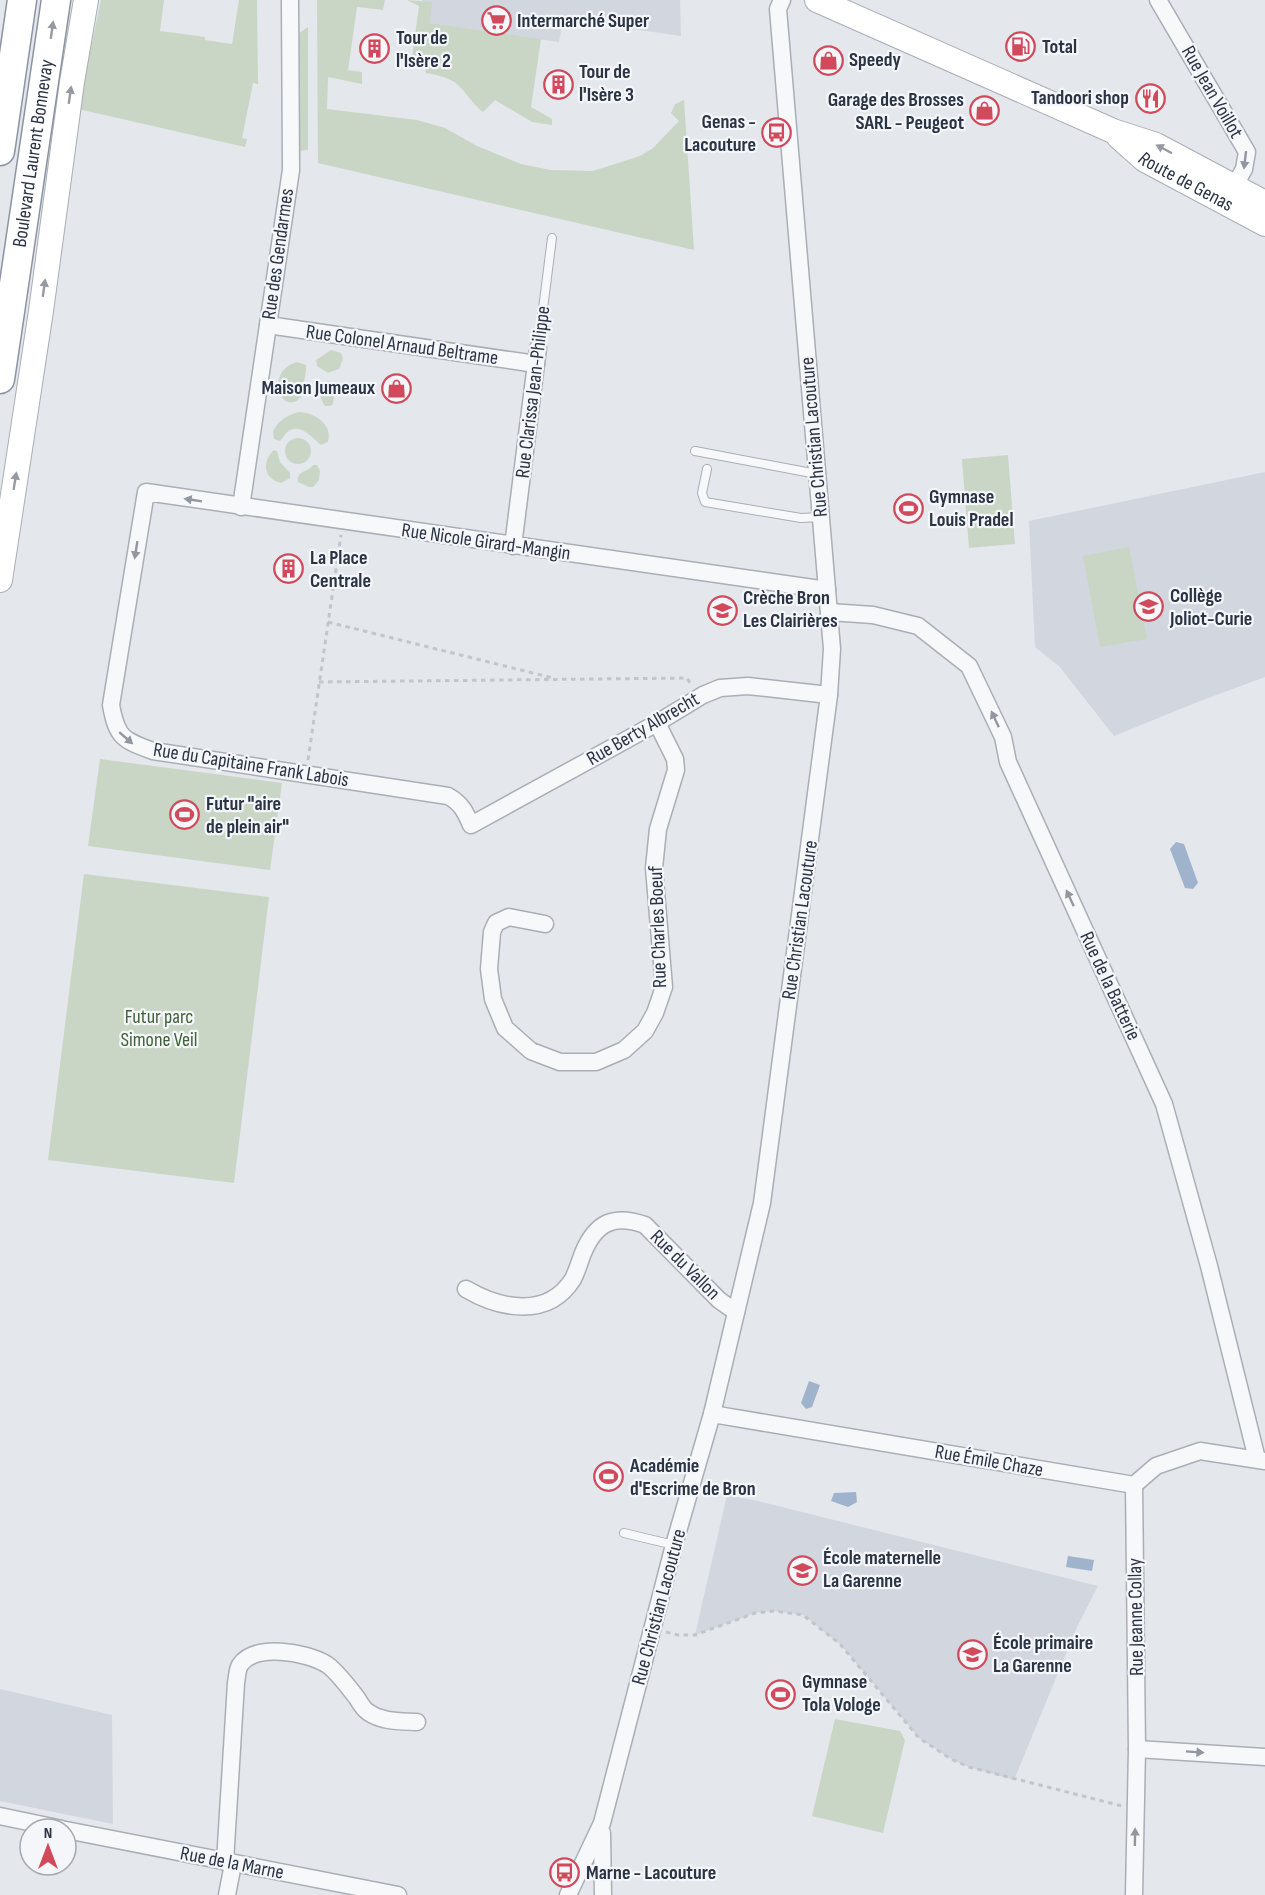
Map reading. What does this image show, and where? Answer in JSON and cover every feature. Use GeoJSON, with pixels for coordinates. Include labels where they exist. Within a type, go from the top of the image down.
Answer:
{"type":"FeatureCollection","features":[{"type":"Feature","properties":{"kind":"highway","name":"Boulevard Laurent Bonnevay"},"geometry":{"type":"LineString","coordinates":[[0,151],[22,0]]}},
{"type":"Feature","properties":{"kind":"highway","name":"Boulevard Laurent Bonnevay"},"geometry":{"type":"LineString","coordinates":[[0,379],[56,0]]}},
{"type":"Feature","properties":{"kind":"main road"},"geometry":{"type":"LineString","coordinates":[[0,580],[41,311],[72,82],[86,0]]}},
{"type":"Feature","properties":{"kind":"main road","name":"Route de Genas"},"geometry":{"type":"LineString","coordinates":[[817,0],[1113,131],[1145,160],[1230,195],[1265,203]]}},
{"type":"Feature","properties":{"kind":"main road","name":"Route de Genas"},"geometry":{"type":"LineString","coordinates":[[1230,195],[1265,224]]}},
{"type":"Feature","properties":{"kind":"street","name":"Rue des Gendarmes"},"geometry":{"type":"LineString","coordinates":[[241,507],[291,170],[290,0]]}},
{"type":"Feature","properties":{"kind":"street","name":"Rue Christian Lacouture"},"geometry":{"type":"LineString","coordinates":[[568,1895],[602,1823],[674,1545],[712,1414],[762,1203],[829,695],[832,650],[830,612],[778,9],[782,0]]}},
{"type":"Feature","properties":{"kind":"street","name":"Rue Jean Voillot"},"geometry":{"type":"LineString","coordinates":[[1158,0],[1247,152],[1244,169],[1230,195]]}},
{"type":"Feature","properties":{"kind":"street","name":"Rue Colonel Arnaud Beltrame"},"geometry":{"type":"LineString","coordinates":[[268,325],[537,356]]}},
{"type":"Feature","properties":{"kind":"street","name":"Rue Clarissa Jean-Philippe"},"geometry":{"type":"LineString","coordinates":[[513,546],[537,356]]}},
{"type":"Feature","properties":{"kind":"street","name":"Rue Nicole Girard-Mangin"},"geometry":{"type":"LineString","coordinates":[[146,492],[827,590]]}},
{"type":"Feature","properties":{"kind":"street","name":"Rue du Capitaine Frank Labois"},"geometry":{"type":"LineString","coordinates":[[146,492],[111,705],[115,727],[129,742],[153,752],[448,796],[458,801],[465,810],[471,825]]}},
{"type":"Feature","properties":{"kind":"street","name":"Rue de la Batterie"},"geometry":{"type":"LineString","coordinates":[[830,612],[873,615],[918,626],[969,666],[1003,737],[1008,762],[1164,1104],[1261,1460]]}},
{"type":"Feature","properties":{"kind":"street","name":"Rue Berty Albrecht"},"geometry":{"type":"LineString","coordinates":[[471,825],[698,698],[720,688],[734,686],[829,695]]}},
{"type":"Feature","properties":{"kind":"street","name":"Rue Charles Boeuf"},"geometry":{"type":"LineString","coordinates":[[545,924],[509,917],[496,923],[492,932],[489,969],[493,999],[505,1028],[531,1051],[560,1062],[596,1062],[624,1050],[645,1031],[655,1013],[664,987],[654,868],[658,829],[676,770],[675,759],[657,723]]}},
{"type":"Feature","properties":{"kind":"street","name":"Rue du Vallon"},"geometry":{"type":"LineString","coordinates":[[466,1289],[484,1300],[518,1308],[543,1305],[558,1296],[573,1279],[585,1249],[598,1228],[616,1219],[631,1220],[645,1225],[719,1300],[736,1312]]}},
{"type":"Feature","properties":{"kind":"street","name":"Rue Émile Chaze"},"geometry":{"type":"LineString","coordinates":[[712,1414],[1134,1485]]}},
{"type":"Feature","properties":{"kind":"street"},"geometry":{"type":"LineString","coordinates":[[1134,1485],[1156,1466],[1200,1451],[1261,1460]]}},
{"type":"Feature","properties":{"kind":"street","name":"Rue Jeanne Collay"},"geometry":{"type":"LineString","coordinates":[[1134,1485],[1137,1749],[1134,1895]]}},
{"type":"Feature","properties":{"kind":"street"},"geometry":{"type":"LineString","coordinates":[[227,1895],[236,1683],[239,1666],[250,1657],[266,1652],[285,1652],[306,1656],[328,1664],[357,1697],[365,1711],[380,1718],[417,1722]]}},
{"type":"Feature","properties":{"kind":"street"},"geometry":{"type":"LineString","coordinates":[[1137,1749],[1265,1757]]}},
{"type":"Feature","properties":{"kind":"street","name":"Rue de la Marne"},"geometry":{"type":"LineString","coordinates":[[0,1816],[18,1820]]}},
{"type":"Feature","properties":{"kind":"street","name":"Rue Christian Lacouture"},"geometry":{"type":"LineString","coordinates":[[602,1823],[603,1895]]}},
{"type":"Feature","properties":{"kind":"street","name":"Rue de la Marne"},"geometry":{"type":"LineString","coordinates":[[78,1832],[365,1892],[398,1895]]}},
{"type":"Feature","properties":{"kind":"lane","name":"Rue Clarissa Jean-Philippe"},"geometry":{"type":"LineString","coordinates":[[537,356],[552,238]]}},
{"type":"Feature","properties":{"kind":"lane"},"geometry":{"type":"LineString","coordinates":[[695,452],[817,474]]}},
{"type":"Feature","properties":{"kind":"lane"},"geometry":{"type":"LineString","coordinates":[[707,469],[702,493],[705,502],[801,518],[821,517]]}},
{"type":"Feature","properties":{"kind":"lane"},"geometry":{"type":"LineString","coordinates":[[624,1533],[674,1545]]}},
{"type":"Feature","properties":{"kind":"path"},"geometry":{"type":"LineString","coordinates":[[306,774],[343,522]]}},
{"type":"Feature","properties":{"kind":"path"},"geometry":{"type":"LineString","coordinates":[[328,622],[558,679]]}},
{"type":"Feature","properties":{"kind":"path"},"geometry":{"type":"LineString","coordinates":[[319,682],[687,678],[698,698]]}},
{"type":"Feature","properties":{"kind":"path"},"geometry":{"type":"LineString","coordinates":[[653,1628],[678,1635],[695,1635],[755,1613],[774,1611],[802,1615],[840,1644],[919,1738],[944,1755],[984,1772],[1114,1806],[1136,1807]]}},
{"type":"Feature","properties":{"kind":"shaded area","name":"Intermarché Super"},"geometry":{"type":"Polygon","coordinates":[[[422,0],[680,0],[681,36],[563,19],[559,42],[429,23],[422,0]]]}},
{"type":"Feature","properties":{"kind":"shaded area","name":"Collège Joliot-Curie"},"geometry":{"type":"Polygon","coordinates":[[[1265,472],[1265,677],[1114,736],[1059,666],[1035,647],[1029,521],[1265,472]]]}},
{"type":"Feature","properties":{"kind":"shaded area","name":"École primaire La Garenne"},"geometry":{"type":"Polygon","coordinates":[[[727,1495],[1098,1586],[1077,1627],[1014,1780],[969,1767],[951,1759],[919,1738],[840,1644],[803,1615],[774,1611],[755,1613],[695,1635],[727,1495]]]}},
{"type":"Feature","properties":{"kind":"shaded area"},"geometry":{"type":"Polygon","coordinates":[[[0,1689],[112,1715],[113,1824],[0,1801],[0,1689]]]}},
{"type":"Feature","properties":{"kind":"green space"},"geometry":{"type":"Polygon","coordinates":[[[101,0],[164,0],[160,31],[205,37],[205,40],[232,44],[239,0],[257,0],[258,84],[253,83],[242,138],[247,139],[245,147],[78,109],[101,0]]]}},
{"type":"Feature","properties":{"kind":"green space"},"geometry":{"type":"Polygon","coordinates":[[[317,0],[385,0],[383,10],[357,7],[348,70],[362,72],[362,84],[328,77],[327,109],[417,120],[445,128],[477,146],[521,164],[551,170],[593,171],[640,156],[653,148],[679,121],[671,113],[675,104],[684,100],[694,250],[318,163],[317,0]]]}},
{"type":"Feature","properties":{"kind":"green space"},"geometry":{"type":"Polygon","coordinates":[[[407,0],[432,2],[430,23],[541,39],[531,107],[552,119],[552,125],[532,122],[495,100],[483,112],[455,83],[449,79],[426,73],[423,61],[412,58],[419,6],[407,0]]]}},
{"type":"Feature","properties":{"kind":"green space"},"geometry":{"type":"Polygon","coordinates":[[[308,27],[308,150],[298,151],[298,34],[308,27]]]}},
{"type":"Feature","properties":{"kind":"green space"},"geometry":{"type":"Polygon","coordinates":[[[331,350],[341,353],[343,359],[339,369],[328,373],[317,366],[316,360],[331,350]]]}},
{"type":"Feature","properties":{"kind":"green space"},"geometry":{"type":"Polygon","coordinates":[[[297,362],[306,365],[301,397],[294,402],[288,402],[282,398],[278,383],[287,367],[297,362]]]}},
{"type":"Feature","properties":{"kind":"green space"},"geometry":{"type":"Polygon","coordinates":[[[328,381],[333,383],[335,388],[333,404],[325,406],[321,396],[321,386],[328,381]]]}},
{"type":"Feature","properties":{"kind":"green space"},"geometry":{"type":"Polygon","coordinates":[[[299,412],[317,417],[325,425],[328,430],[328,442],[321,445],[305,432],[296,429],[286,433],[280,441],[274,439],[273,431],[278,424],[287,416],[299,412]]]}},
{"type":"Feature","properties":{"kind":"green space"},"geometry":{"type":"Polygon","coordinates":[[[298,438],[307,442],[311,451],[307,460],[298,464],[289,460],[285,451],[289,442],[298,438]]]}},
{"type":"Feature","properties":{"kind":"green space"},"geometry":{"type":"Polygon","coordinates":[[[274,450],[277,451],[280,462],[290,473],[290,478],[281,483],[271,478],[266,470],[267,460],[274,450]]]}},
{"type":"Feature","properties":{"kind":"green space"},"geometry":{"type":"Polygon","coordinates":[[[1008,455],[1015,544],[969,548],[962,459],[1008,455]]]}},
{"type":"Feature","properties":{"kind":"green space"},"geometry":{"type":"Polygon","coordinates":[[[313,465],[317,465],[320,471],[319,480],[313,487],[298,482],[299,475],[313,465]]]}},
{"type":"Feature","properties":{"kind":"green space"},"geometry":{"type":"Polygon","coordinates":[[[1129,547],[1147,639],[1100,647],[1083,556],[1129,547]]]}},
{"type":"Feature","properties":{"kind":"green space","name":"Futur \"aire de plein air\""},"geometry":{"type":"Polygon","coordinates":[[[100,759],[282,783],[270,870],[88,846],[100,759]]]}},
{"type":"Feature","properties":{"kind":"green space","name":"Futur parc Simone Veil"},"geometry":{"type":"Polygon","coordinates":[[[84,874],[269,897],[234,1183],[48,1160],[84,874]]]}},
{"type":"Feature","properties":{"kind":"green space"},"geometry":{"type":"Polygon","coordinates":[[[835,1719],[900,1731],[905,1740],[883,1833],[812,1816],[835,1719]]]}},
{"type":"Feature","properties":{"kind":"water"},"geometry":{"type":"Polygon","coordinates":[[[1176,842],[1184,844],[1198,883],[1193,889],[1185,888],[1170,849],[1176,842]]]}},
{"type":"Feature","properties":{"kind":"water"},"geometry":{"type":"Polygon","coordinates":[[[809,1381],[820,1385],[812,1407],[806,1409],[801,1403],[809,1381]]]}},
{"type":"Feature","properties":{"kind":"water"},"geometry":{"type":"Polygon","coordinates":[[[856,1492],[857,1502],[848,1507],[831,1501],[834,1493],[856,1492]]]}},
{"type":"Feature","properties":{"kind":"water"},"geometry":{"type":"Polygon","coordinates":[[[1068,1556],[1094,1560],[1092,1571],[1066,1567],[1068,1556]]]}},
{"type":"Feature","properties":{"kind":"place","name":"Intermarché Super"},"geometry":{"type":"Point","coordinates":[496,21]}},
{"type":"Feature","properties":{"kind":"place","name":"Total"},"geometry":{"type":"Point","coordinates":[1021,47]}},
{"type":"Feature","properties":{"kind":"place","name":"Tour de l'Isère 2"},"geometry":{"type":"Point","coordinates":[375,49]}},
{"type":"Feature","properties":{"kind":"place","name":"Speedy"},"geometry":{"type":"Point","coordinates":[828,60]}},
{"type":"Feature","properties":{"kind":"place","name":"Tour de l'Isère 3"},"geometry":{"type":"Point","coordinates":[558,84]}},
{"type":"Feature","properties":{"kind":"place","name":"Tandoori shop"},"geometry":{"type":"Point","coordinates":[1150,98]}},
{"type":"Feature","properties":{"kind":"place","name":"Garage des Brosses SARL - Peugeot"},"geometry":{"type":"Point","coordinates":[985,111]}},
{"type":"Feature","properties":{"kind":"place","name":"Genas - Lacouture"},"geometry":{"type":"Point","coordinates":[777,133]}},
{"type":"Feature","properties":{"kind":"place","name":"Maison Jumeaux"},"geometry":{"type":"Point","coordinates":[396,388]}},
{"type":"Feature","properties":{"kind":"place","name":"Gymnase Louis Pradel"},"geometry":{"type":"Point","coordinates":[908,509]}},
{"type":"Feature","properties":{"kind":"place","name":"La Place Centrale"},"geometry":{"type":"Point","coordinates":[289,569]}},
{"type":"Feature","properties":{"kind":"place","name":"Collège Joliot-Curie"},"geometry":{"type":"Point","coordinates":[1149,607]}},
{"type":"Feature","properties":{"kind":"place","name":"Crèche Bron Les Clairières"},"geometry":{"type":"Point","coordinates":[722,610]}},
{"type":"Feature","properties":{"kind":"place","name":"Futur \"aire de plein air\""},"geometry":{"type":"Point","coordinates":[185,815]}},
{"type":"Feature","properties":{"kind":"place","name":"Académie d'Escrime de Bron"},"geometry":{"type":"Point","coordinates":[609,1477]}},
{"type":"Feature","properties":{"kind":"place","name":"École maternelle La Garenne"},"geometry":{"type":"Point","coordinates":[802,1570]}},
{"type":"Feature","properties":{"kind":"place","name":"École primaire La Garenne"},"geometry":{"type":"Point","coordinates":[972,1655]}},
{"type":"Feature","properties":{"kind":"place","name":"Gymnase Tola Vologe"},"geometry":{"type":"Point","coordinates":[781,1694]}},
{"type":"Feature","properties":{"kind":"place","name":"Marne - Lacouture"},"geometry":{"type":"Point","coordinates":[565,1873]}}]}
